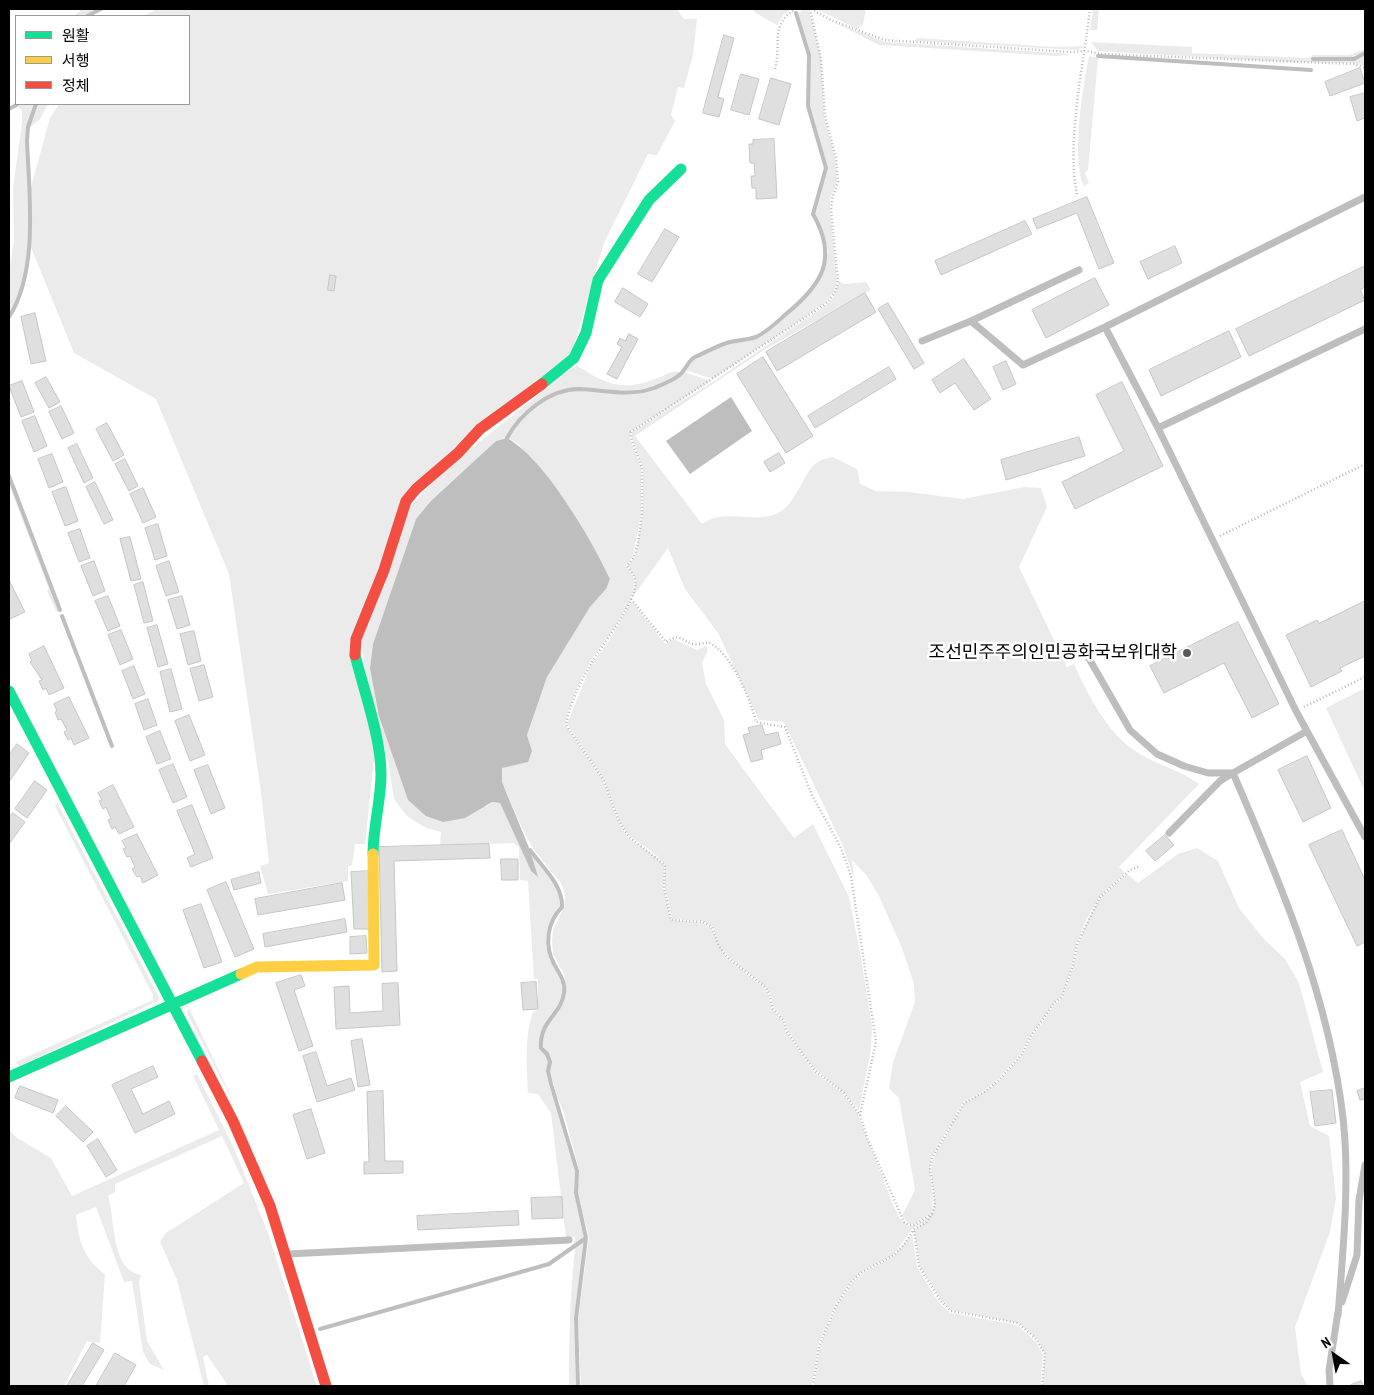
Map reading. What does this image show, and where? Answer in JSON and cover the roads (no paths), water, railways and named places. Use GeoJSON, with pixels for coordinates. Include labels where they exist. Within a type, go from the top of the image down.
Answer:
{"type":"FeatureCollection","features":[{"type":"Feature","properties":{"kind":"street"},"geometry":{"type":"LineString","coordinates":[[9,1077],[257,967],[374,965],[373,836],[380,774],[374,727],[354,652],[356,639],[384,570],[406,501],[416,489],[458,453],[480,428],[571,362],[578,352],[589,324],[592,292],[598,280],[649,200],[681,169]]}},
{"type":"Feature","properties":{"kind":"street"},"geometry":{"type":"LineString","coordinates":[[9,691],[233,1121],[270,1206],[326,1386]]}},
{"type":"Feature","properties":{"kind":"lane"},"geometry":{"type":"LineString","coordinates":[[971,321],[1023,365],[1105,327],[1365,197]]}},
{"type":"Feature","properties":{"kind":"lane"},"geometry":{"type":"LineString","coordinates":[[922,341],[971,321],[1079,270]]}},
{"type":"Feature","properties":{"kind":"lane"},"geometry":{"type":"LineString","coordinates":[[1105,327],[1158,428],[1296,711],[1365,837]]}},
{"type":"Feature","properties":{"kind":"lane"},"geometry":{"type":"LineString","coordinates":[[1158,428],[1365,329]]}},
{"type":"Feature","properties":{"kind":"lane"},"geometry":{"type":"LineString","coordinates":[[1087,655],[1125,724],[1147,746],[1157,754],[1184,766],[1208,773],[1233,773]]}},
{"type":"Feature","properties":{"kind":"lane"},"geometry":{"type":"LineString","coordinates":[[1169,833],[1220,781],[1307,730]]}},
{"type":"Feature","properties":{"kind":"lane"},"geometry":{"type":"LineString","coordinates":[[1233,773],[1276,871],[1320,1000],[1331,1049],[1343,1119],[1343,1256],[1338,1314],[1329,1370],[1330,1386]]}},
{"type":"Feature","properties":{"kind":"lane"},"geometry":{"type":"LineString","coordinates":[[1338,1314],[1357,1255],[1359,1200],[1365,1165]]}},
{"type":"Feature","properties":{"kind":"lane"},"geometry":{"type":"LineString","coordinates":[[285,1254],[569,1240]]}},
{"type":"Feature","properties":{"kind":"waterway"},"geometry":{"type":"LineString","coordinates":[[89,15],[101,9]]}},
{"type":"Feature","properties":{"kind":"waterway"},"geometry":{"type":"LineString","coordinates":[[507,438],[528,412],[546,398],[557,393],[579,389],[617,392],[645,391],[676,378],[695,357],[726,343],[756,337],[772,327],[799,303],[817,281],[823,269],[825,244],[813,214],[826,168],[808,106],[809,55],[796,13]]}},
{"type":"Feature","properties":{"kind":"waterway"},"geometry":{"type":"LineString","coordinates":[[1313,59],[1354,59],[1365,53]]}},
{"type":"Feature","properties":{"kind":"waterway"},"geometry":{"type":"LineString","coordinates":[[1098,56],[1311,70]]}},
{"type":"Feature","properties":{"kind":"waterway"},"geometry":{"type":"LineString","coordinates":[[9,109],[16,105]]}},
{"type":"Feature","properties":{"kind":"waterway"},"geometry":{"type":"LineString","coordinates":[[9,317],[25,277],[28,255],[30,207],[27,140],[28,127],[36,105]]}},
{"type":"Feature","properties":{"kind":"waterway"},"geometry":{"type":"LineString","coordinates":[[9,476],[60,610]]}},
{"type":"Feature","properties":{"kind":"waterway"},"geometry":{"type":"LineString","coordinates":[[62,616],[112,746]]}},
{"type":"Feature","properties":{"kind":"waterway"},"geometry":{"type":"LineString","coordinates":[[530,850],[556,884],[562,907],[550,927],[548,942],[551,957],[563,981],[564,993],[559,1007],[543,1031],[541,1048],[547,1054],[550,1062],[548,1071],[551,1084],[577,1171],[576,1193],[586,1238],[576,1318],[578,1386]]}},
{"type":"Feature","properties":{"kind":"waterway"},"geometry":{"type":"LineString","coordinates":[[320,1329],[549,1264],[586,1238]]}},
{"type":"Feature","properties":{"kind":"place","name":"조선민주주의인민공화국보위대학"},"geometry":{"type":"Point","coordinates":[1187,653]}}]}
